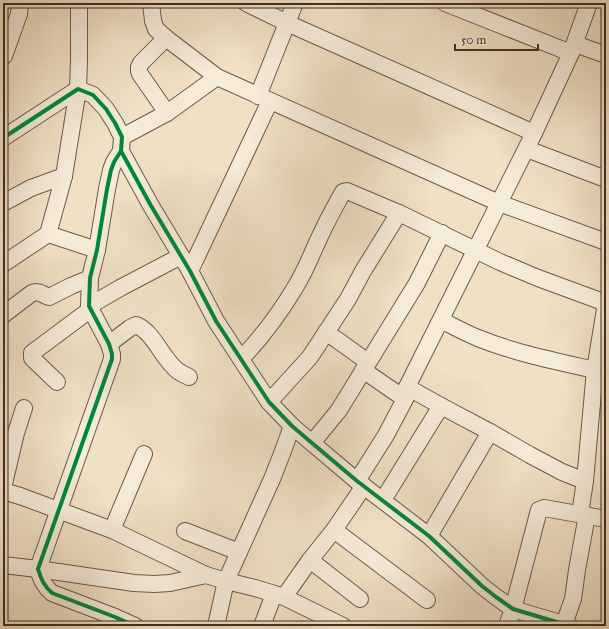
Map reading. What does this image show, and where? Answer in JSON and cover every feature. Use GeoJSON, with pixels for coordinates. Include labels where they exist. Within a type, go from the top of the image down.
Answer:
{"type":"FeatureCollection","features":[{"type":"Feature","properties":{"kind":"street"},"geometry":{"type":"LineString","coordinates":[[4,56],[19,14],[20,3]]}},
{"type":"Feature","properties":{"kind":"street"},"geometry":{"type":"LineString","coordinates":[[3,264],[48,234],[64,176],[78,89],[79,3]]}},
{"type":"Feature","properties":{"kind":"street"},"geometry":{"type":"LineString","coordinates":[[152,3],[153,21],[156,29],[217,77],[499,202],[606,242]]}},
{"type":"Feature","properties":{"kind":"street"},"geometry":{"type":"LineString","coordinates":[[246,3],[287,23],[534,133]]}},
{"type":"Feature","properties":{"kind":"street"},"geometry":{"type":"LineString","coordinates":[[190,271],[264,98],[287,23],[295,3]]}},
{"type":"Feature","properties":{"kind":"street"},"geometry":{"type":"LineString","coordinates":[[445,3],[573,48],[606,55]]}},
{"type":"Feature","properties":{"kind":"street"},"geometry":{"type":"LineString","coordinates":[[262,626],[279,595],[334,530],[386,435],[499,202],[527,149],[573,48],[589,3]]}},
{"type":"Feature","properties":{"kind":"street"},"geometry":{"type":"LineString","coordinates":[[166,38],[141,63],[139,71],[151,91],[168,113]]}},
{"type":"Feature","properties":{"kind":"street"},"geometry":{"type":"LineString","coordinates":[[135,626],[52,593],[45,587],[40,579],[38,569],[112,359],[112,354],[108,344],[90,308],[90,278],[97,250],[111,170],[122,144],[217,77]]}},
{"type":"Feature","properties":{"kind":"street"},"geometry":{"type":"LineString","coordinates":[[3,138],[78,89]]}},
{"type":"Feature","properties":{"kind":"street"},"geometry":{"type":"LineString","coordinates":[[78,89],[93,95],[106,109],[150,204],[190,271],[216,321],[269,402],[292,426],[312,443],[360,483],[429,536],[482,586],[513,609],[567,625],[573,600],[584,515],[585,482],[595,370],[606,303],[538,278],[475,251],[442,233],[347,191],[343,192],[323,228],[297,284],[288,299],[273,322],[241,359]]}},
{"type":"Feature","properties":{"kind":"street"},"geometry":{"type":"LineString","coordinates":[[527,149],[603,178]]}},
{"type":"Feature","properties":{"kind":"street"},"geometry":{"type":"LineString","coordinates":[[3,203],[31,188],[64,176]]}},
{"type":"Feature","properties":{"kind":"street"},"geometry":{"type":"LineString","coordinates":[[269,402],[309,359],[348,299],[363,271],[399,213]]}},
{"type":"Feature","properties":{"kind":"street"},"geometry":{"type":"LineString","coordinates":[[312,443],[339,410],[417,283],[442,233]]}},
{"type":"Feature","properties":{"kind":"street"},"geometry":{"type":"LineString","coordinates":[[48,234],[97,250]]}},
{"type":"Feature","properties":{"kind":"street"},"geometry":{"type":"LineString","coordinates":[[57,382],[32,358],[32,353],[90,308],[120,288],[181,256]]}},
{"type":"Feature","properties":{"kind":"street"},"geometry":{"type":"LineString","coordinates":[[3,315],[32,293],[39,292],[49,297],[90,278]]}},
{"type":"Feature","properties":{"kind":"street"},"geometry":{"type":"LineString","coordinates":[[441,320],[477,338],[544,358],[595,370]]}},
{"type":"Feature","properties":{"kind":"street"},"geometry":{"type":"LineString","coordinates":[[108,344],[130,328],[136,325],[141,327],[174,368],[189,377]]}},
{"type":"Feature","properties":{"kind":"street"},"geometry":{"type":"LineString","coordinates":[[326,332],[365,366],[406,393],[441,406],[562,472],[585,482]]}},
{"type":"Feature","properties":{"kind":"street"},"geometry":{"type":"LineString","coordinates":[[383,500],[441,406]]}},
{"type":"Feature","properties":{"kind":"street"},"geometry":{"type":"LineString","coordinates":[[3,488],[16,433],[24,408]]}},
{"type":"Feature","properties":{"kind":"street"},"geometry":{"type":"LineString","coordinates":[[216,626],[226,581],[272,479],[292,426]]}},
{"type":"Feature","properties":{"kind":"street"},"geometry":{"type":"LineString","coordinates":[[429,536],[490,432]]}},
{"type":"Feature","properties":{"kind":"street"},"geometry":{"type":"LineString","coordinates":[[112,530],[144,454]]}},
{"type":"Feature","properties":{"kind":"street"},"geometry":{"type":"LineString","coordinates":[[3,491],[112,530],[206,575],[279,595],[343,626]]}},
{"type":"Feature","properties":{"kind":"street"},"geometry":{"type":"LineString","coordinates":[[507,626],[513,609],[539,510],[544,508],[606,519]]}},
{"type":"Feature","properties":{"kind":"street"},"geometry":{"type":"LineString","coordinates":[[334,530],[427,600]]}},
{"type":"Feature","properties":{"kind":"street"},"geometry":{"type":"LineString","coordinates":[[185,531],[239,552]]}},
{"type":"Feature","properties":{"kind":"street"},"geometry":{"type":"LineString","coordinates":[[310,560],[360,599]]}},
{"type":"Feature","properties":{"kind":"street"},"geometry":{"type":"LineString","coordinates":[[3,565],[134,583],[154,584],[206,575]]}},
{"type":"Feature","properties":{"kind":"cycle path"},"geometry":{"type":"LineString","coordinates":[[3,138],[78,89],[93,95],[106,109],[115,123],[122,137],[121,151],[150,204],[190,271],[216,321],[269,402],[292,426],[357,481],[429,536],[482,586],[496,597],[513,609],[570,626]]}},
{"type":"Feature","properties":{"kind":"cycle path"},"geometry":{"type":"LineString","coordinates":[[121,151],[111,170],[97,250],[90,278],[89,306],[109,344],[112,359],[38,569],[43,582],[52,593],[135,626]]}}]}
